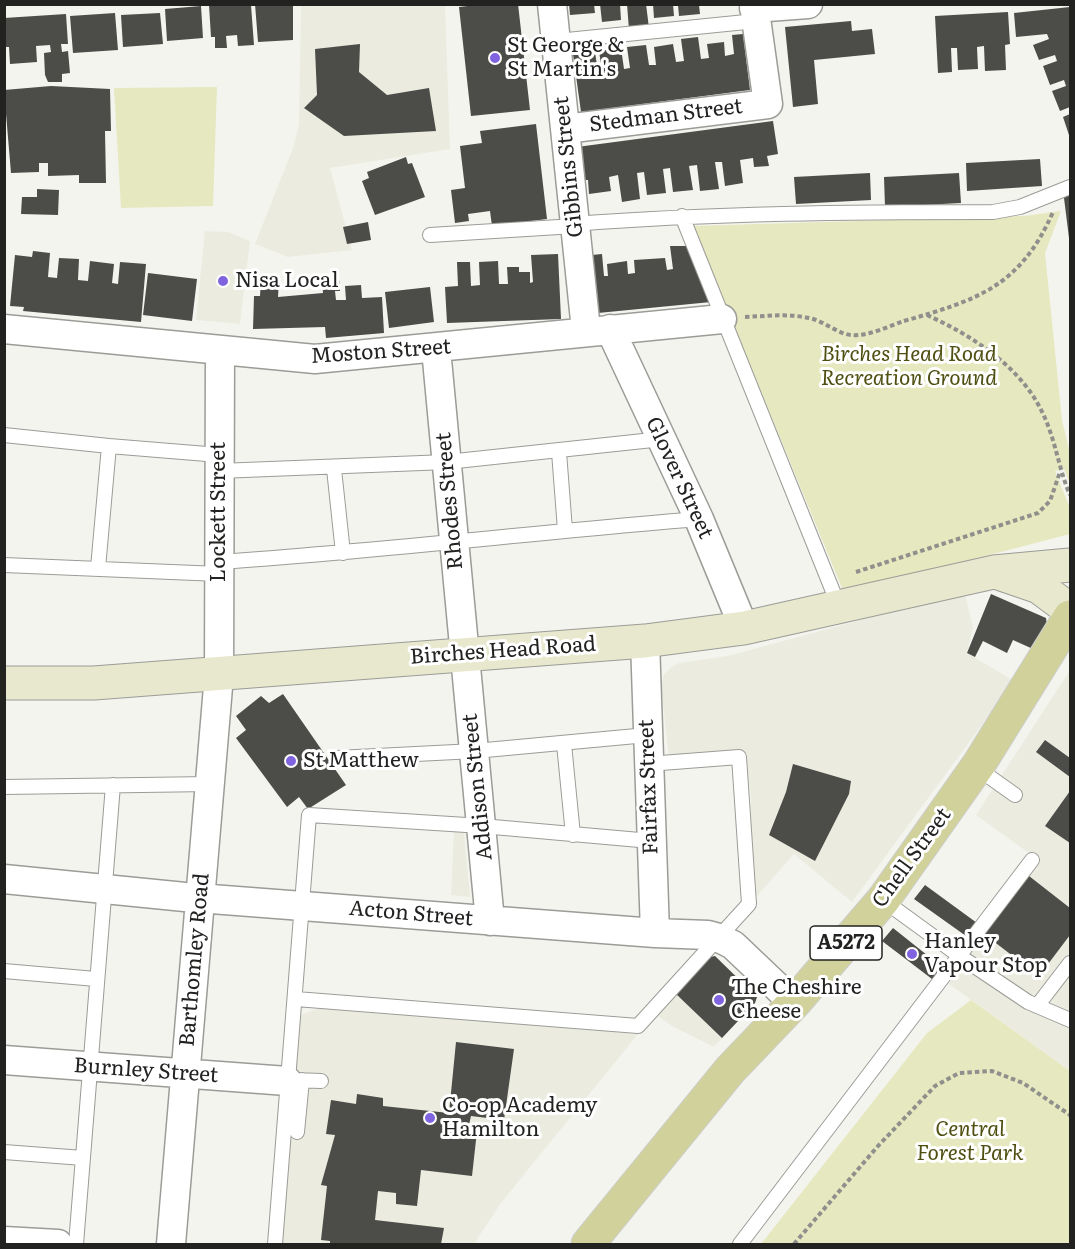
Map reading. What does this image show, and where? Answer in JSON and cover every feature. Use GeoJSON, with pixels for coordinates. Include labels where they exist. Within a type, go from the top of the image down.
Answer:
{"type":"FeatureCollection","features":[{"type":"Feature","properties":{"kind":"main road","name":"Chell Street"},"geometry":{"type":"LineString","coordinates":[[588,1245],[730,1070],[794,1003],[883,900],[977,768],[1071,617]]}},
{"type":"Feature","properties":{"kind":"street","name":"Gibbins Street"},"geometry":{"type":"LineString","coordinates":[[552,4],[574,225],[598,330]]}},
{"type":"Feature","properties":{"kind":"street"},"geometry":{"type":"LineString","coordinates":[[754,11],[808,4]]}},
{"type":"Feature","properties":{"kind":"street","name":"Stedman Street"},"geometry":{"type":"LineString","coordinates":[[565,129],[768,104],[754,11]]}},
{"type":"Feature","properties":{"kind":"street","name":"Moston Street"},"geometry":{"type":"LineString","coordinates":[[4,329],[315,359],[436,349],[722,318]]}},
{"type":"Feature","properties":{"kind":"street","name":"Glover Street"},"geometry":{"type":"LineString","coordinates":[[598,330],[662,439],[699,519],[744,628]]}},
{"type":"Feature","properties":{"kind":"street","name":"Rhodes Street"},"geometry":{"type":"LineString","coordinates":[[436,349],[463,653]]}},
{"type":"Feature","properties":{"kind":"street","name":"Lockett Street"},"geometry":{"type":"LineString","coordinates":[[219,675],[220,350]]}},
{"type":"Feature","properties":{"kind":"street","name":"Birches Head Road"},"geometry":{"type":"LineString","coordinates":[[4,683],[94,683],[219,675],[463,653],[645,641],[744,628],[835,594],[994,572],[1071,565]]}},
{"type":"Feature","properties":{"kind":"street"},"geometry":{"type":"LineString","coordinates":[[994,572],[1039,587],[1071,610]]}},
{"type":"Feature","properties":{"kind":"street","name":"Fairfax Street"},"geometry":{"type":"LineString","coordinates":[[645,641],[646,735],[655,933]]}},
{"type":"Feature","properties":{"kind":"street","name":"Addison Street"},"geometry":{"type":"LineString","coordinates":[[463,653],[475,751],[490,921]]}},
{"type":"Feature","properties":{"kind":"street","name":"Barthomley Road"},"geometry":{"type":"LineString","coordinates":[[171,1245],[219,675]]}},
{"type":"Feature","properties":{"kind":"street","name":"Acton Street"},"geometry":{"type":"LineString","coordinates":[[4,879],[103,890],[490,921],[655,933],[708,934],[733,945],[794,1003]]}},
{"type":"Feature","properties":{"kind":"street","name":"Burnley Street"},"geometry":{"type":"LineString","coordinates":[[4,1060],[295,1081]]}},
{"type":"Feature","properties":{"kind":"street"},"geometry":{"type":"LineString","coordinates":[[4,1241],[58,1245]]}},
{"type":"Feature","properties":{"kind":"lane"},"geometry":{"type":"LineString","coordinates":[[557,41],[754,11]]}},
{"type":"Feature","properties":{"kind":"lane"},"geometry":{"type":"LineString","coordinates":[[430,235],[682,216],[797,212],[993,212],[1020,207],[1066,188]]}},
{"type":"Feature","properties":{"kind":"lane"},"geometry":{"type":"LineString","coordinates":[[682,216],[835,594]]}},
{"type":"Feature","properties":{"kind":"lane"},"geometry":{"type":"LineString","coordinates":[[4,435],[109,446],[219,463],[334,469],[559,452],[662,439]]}},
{"type":"Feature","properties":{"kind":"lane"},"geometry":{"type":"LineString","coordinates":[[98,568],[109,446]]}},
{"type":"Feature","properties":{"kind":"lane"},"geometry":{"type":"LineString","coordinates":[[559,452],[565,530]]}},
{"type":"Feature","properties":{"kind":"lane"},"geometry":{"type":"LineString","coordinates":[[334,469],[343,554]]}},
{"type":"Feature","properties":{"kind":"lane"},"geometry":{"type":"LineString","coordinates":[[4,565],[219,568],[453,540],[699,519]]}},
{"type":"Feature","properties":{"kind":"lane"},"geometry":{"type":"LineString","coordinates":[[337,758],[475,751],[646,735]]}},
{"type":"Feature","properties":{"kind":"lane"},"geometry":{"type":"LineString","coordinates":[[564,744],[573,835]]}},
{"type":"Feature","properties":{"kind":"lane"},"geometry":{"type":"LineString","coordinates":[[296,999],[638,1026],[749,904],[739,757],[648,764]]}},
{"type":"Feature","properties":{"kind":"lane"},"geometry":{"type":"LineString","coordinates":[[977,768],[1015,795]]}},
{"type":"Feature","properties":{"kind":"lane"},"geometry":{"type":"LineString","coordinates":[[4,787],[210,784]]}},
{"type":"Feature","properties":{"kind":"lane"},"geometry":{"type":"LineString","coordinates":[[76,1245],[113,785]]}},
{"type":"Feature","properties":{"kind":"lane"},"geometry":{"type":"LineString","coordinates":[[297,1132],[296,999],[309,815],[482,826],[651,841]]}},
{"type":"Feature","properties":{"kind":"lane"},"geometry":{"type":"LineString","coordinates":[[740,1245],[918,1014],[958,955],[1032,860]]}},
{"type":"Feature","properties":{"kind":"lane"},"geometry":{"type":"LineString","coordinates":[[883,900],[958,955],[1037,1006],[1071,1020]]}},
{"type":"Feature","properties":{"kind":"lane"},"geometry":{"type":"LineString","coordinates":[[1037,1006],[1071,963]]}},
{"type":"Feature","properties":{"kind":"lane"},"geometry":{"type":"LineString","coordinates":[[4,971],[96,979]]}},
{"type":"Feature","properties":{"kind":"lane"},"geometry":{"type":"LineString","coordinates":[[295,1081],[321,1081]]}},
{"type":"Feature","properties":{"kind":"lane"},"geometry":{"type":"LineString","coordinates":[[275,1245],[295,1081]]}},
{"type":"Feature","properties":{"kind":"lane"},"geometry":{"type":"LineString","coordinates":[[4,1152],[83,1158]]}},
{"type":"Feature","properties":{"kind":"path"},"geometry":{"type":"LineString","coordinates":[[722,318],[794,315],[818,321],[853,336],[977,298],[1012,273],[1042,235],[1066,188]]}},
{"type":"Feature","properties":{"kind":"path"},"geometry":{"type":"LineString","coordinates":[[926,315],[976,341],[1025,386],[1045,416],[1060,472],[1071,495]]}},
{"type":"Feature","properties":{"kind":"path"},"geometry":{"type":"LineString","coordinates":[[835,594],[1038,513],[1050,501],[1060,472]]}},
{"type":"Feature","properties":{"kind":"path"},"geometry":{"type":"LineString","coordinates":[[794,1245],[878,1146],[935,1086],[959,1073],[992,1071],[1023,1083],[1071,1115]]}},
{"type":"Feature","properties":{"kind":"shaded area"},"geometry":{"type":"Polygon","coordinates":[[[301,5],[445,5],[450,149],[330,168],[352,250],[288,257],[255,244],[293,148],[299,124],[301,5]]]}},
{"type":"Feature","properties":{"kind":"shaded area","name":"Nisa Local"},"geometry":{"type":"Polygon","coordinates":[[[205,231],[228,232],[250,241],[240,324],[196,320],[205,231]]]}},
{"type":"Feature","properties":{"kind":"shaded area"},"geometry":{"type":"Polygon","coordinates":[[[965,595],[973,627],[967,653],[1014,681],[852,902],[794,854],[757,896],[751,894],[751,796],[744,753],[669,758],[661,684],[664,675],[679,663],[728,656],[938,599],[965,595]]]}},
{"type":"Feature","properties":{"kind":"shaded area"},"geometry":{"type":"Polygon","coordinates":[[[1070,670],[1070,1071],[949,984],[964,959],[1040,861],[976,815],[1070,670]]]}},
{"type":"Feature","properties":{"kind":"shaded area"},"geometry":{"type":"Polygon","coordinates":[[[454,831],[464,833],[470,897],[451,895],[454,831]]]}},
{"type":"Feature","properties":{"kind":"shaded area","name":"The Cheshire Cheese"},"geometry":{"type":"Polygon","coordinates":[[[715,956],[757,997],[755,1003],[714,1047],[672,1026],[655,1014],[710,957],[715,956]]]}},
{"type":"Feature","properties":{"kind":"shaded area","name":"Co-op Academy Hamilton"},"geometry":{"type":"Polygon","coordinates":[[[328,1005],[638,1034],[501,1203],[474,1244],[281,1244],[300,1015],[328,1005]]]}},
{"type":"Feature","properties":{"kind":"green space"},"geometry":{"type":"Polygon","coordinates":[[[217,87],[213,206],[121,208],[114,88],[217,87]]]}},
{"type":"Feature","properties":{"kind":"green space","name":"Birches Head Road Recreation Ground"},"geometry":{"type":"Polygon","coordinates":[[[1061,211],[1045,253],[1062,420],[1070,454],[1070,484],[1064,469],[1055,471],[1070,508],[1070,534],[844,593],[693,226],[1024,216],[1061,211]]]}},
{"type":"Feature","properties":{"kind":"green space","name":"Central Forest Park"},"geometry":{"type":"Polygon","coordinates":[[[971,1000],[1070,1071],[1070,1244],[761,1244],[927,1033],[971,1000]]]}},
{"type":"Feature","properties":{"kind":"building"},"geometry":{"type":"Polygon","coordinates":[[[255,4],[293,4],[293,40],[258,42],[255,4]]]}},
{"type":"Feature","properties":{"kind":"building","name":"St George & St Martin's"},"geometry":{"type":"Polygon","coordinates":[[[518,4],[530,110],[471,116],[459,7],[518,4]]]}},
{"type":"Feature","properties":{"kind":"building"},"geometry":{"type":"Polygon","coordinates":[[[569,4],[594,4],[595,13],[570,15],[569,4]]]}},
{"type":"Feature","properties":{"kind":"building"},"geometry":{"type":"Polygon","coordinates":[[[600,4],[620,4],[621,20],[602,22],[600,4]]]}},
{"type":"Feature","properties":{"kind":"building"},"geometry":{"type":"Polygon","coordinates":[[[627,4],[646,4],[649,28],[629,30],[627,4]]]}},
{"type":"Feature","properties":{"kind":"building"},"geometry":{"type":"Polygon","coordinates":[[[653,4],[673,4],[674,16],[654,18],[653,4]]]}},
{"type":"Feature","properties":{"kind":"building"},"geometry":{"type":"Polygon","coordinates":[[[209,5],[251,5],[254,45],[238,46],[237,35],[226,36],[227,48],[215,48],[215,37],[211,37],[209,5]]]}},
{"type":"Feature","properties":{"kind":"building"},"geometry":{"type":"Polygon","coordinates":[[[678,5],[699,5],[700,14],[679,16],[678,5]]]}},
{"type":"Feature","properties":{"kind":"building"},"geometry":{"type":"Polygon","coordinates":[[[201,6],[203,38],[167,41],[165,9],[201,6]]]}},
{"type":"Feature","properties":{"kind":"building"},"geometry":{"type":"Polygon","coordinates":[[[1070,7],[1070,107],[1060,111],[1052,91],[1066,86],[1064,80],[1050,85],[1043,66],[1057,61],[1055,55],[1039,60],[1033,45],[1049,39],[1047,34],[1016,37],[1014,13],[1070,7]]]}},
{"type":"Feature","properties":{"kind":"building"},"geometry":{"type":"Polygon","coordinates":[[[1008,12],[1010,44],[1005,45],[1006,70],[985,71],[984,46],[977,47],[978,69],[958,70],[957,48],[951,48],[952,72],[938,73],[935,16],[1008,12]]]}},
{"type":"Feature","properties":{"kind":"building"},"geometry":{"type":"Polygon","coordinates":[[[115,13],[118,50],[73,53],[70,16],[115,13]]]}},
{"type":"Feature","properties":{"kind":"building"},"geometry":{"type":"Polygon","coordinates":[[[160,13],[163,44],[123,47],[121,15],[160,13]]]}},
{"type":"Feature","properties":{"kind":"building"},"geometry":{"type":"Polygon","coordinates":[[[66,14],[68,44],[61,44],[62,52],[68,51],[70,73],[62,74],[62,82],[48,82],[45,75],[44,53],[51,52],[50,45],[36,46],[37,62],[10,64],[9,47],[4,47],[4,18],[66,14]]]}},
{"type":"Feature","properties":{"kind":"building"},"geometry":{"type":"Polygon","coordinates":[[[851,21],[852,31],[872,29],[875,54],[814,60],[818,104],[793,107],[785,27],[851,21]]]}},
{"type":"Feature","properties":{"kind":"building"},"geometry":{"type":"Polygon","coordinates":[[[743,34],[750,90],[581,112],[573,54],[595,52],[598,72],[602,71],[599,51],[621,48],[624,69],[630,68],[627,47],[646,45],[649,65],[656,65],[654,47],[673,44],[676,62],[684,61],[681,39],[698,37],[701,59],[709,58],[707,44],[724,42],[725,56],[734,54],[732,35],[743,34]]]}},
{"type":"Feature","properties":{"kind":"building"},"geometry":{"type":"Polygon","coordinates":[[[360,44],[359,72],[387,95],[429,88],[436,131],[344,136],[304,108],[317,95],[315,49],[360,44]]]}},
{"type":"Feature","properties":{"kind":"building"},"geometry":{"type":"Polygon","coordinates":[[[51,86],[110,89],[111,131],[105,131],[106,183],[79,183],[79,175],[48,176],[48,163],[39,163],[39,172],[11,173],[4,90],[51,86]]]}},
{"type":"Feature","properties":{"kind":"building"},"geometry":{"type":"Polygon","coordinates":[[[1070,114],[1070,138],[1063,117],[1070,114]]]}},
{"type":"Feature","properties":{"kind":"building"},"geometry":{"type":"Polygon","coordinates":[[[773,121],[778,154],[767,156],[769,166],[754,167],[753,158],[740,160],[743,183],[725,186],[722,162],[715,162],[719,189],[700,191],[697,165],[689,166],[693,190],[673,192],[670,168],[663,169],[666,193],[647,195],[644,172],[637,173],[640,199],[622,202],[618,175],[609,177],[611,191],[589,194],[588,180],[581,180],[577,147],[773,121]]]}},
{"type":"Feature","properties":{"kind":"building"},"geometry":{"type":"Polygon","coordinates":[[[536,124],[547,219],[492,226],[490,211],[468,214],[469,221],[455,223],[451,190],[465,188],[460,146],[482,143],[480,131],[536,124]]]}},
{"type":"Feature","properties":{"kind":"building"},"geometry":{"type":"Polygon","coordinates":[[[406,157],[408,164],[412,163],[425,197],[375,215],[362,181],[369,178],[367,172],[406,157]]]}},
{"type":"Feature","properties":{"kind":"building"},"geometry":{"type":"Polygon","coordinates":[[[1040,159],[1042,186],[967,191],[966,163],[1040,159]]]}},
{"type":"Feature","properties":{"kind":"building"},"geometry":{"type":"Polygon","coordinates":[[[870,173],[871,200],[796,204],[794,177],[870,173]]]}},
{"type":"Feature","properties":{"kind":"building"},"geometry":{"type":"Polygon","coordinates":[[[959,173],[961,203],[885,207],[884,177],[959,173]]]}},
{"type":"Feature","properties":{"kind":"building"},"geometry":{"type":"Polygon","coordinates":[[[37,189],[59,190],[58,215],[21,214],[22,197],[37,197],[37,189]]]}},
{"type":"Feature","properties":{"kind":"building"},"geometry":{"type":"Polygon","coordinates":[[[1070,192],[1069,238],[1064,198],[1070,192]]]}},
{"type":"Feature","properties":{"kind":"building"},"geometry":{"type":"Polygon","coordinates":[[[368,222],[371,240],[347,244],[343,227],[368,222]]]}},
{"type":"Feature","properties":{"kind":"building"},"geometry":{"type":"Polygon","coordinates":[[[670,246],[687,246],[711,302],[598,313],[592,255],[602,254],[604,276],[608,276],[607,264],[627,261],[628,274],[635,273],[634,260],[665,258],[667,270],[673,269],[670,246]]]}},
{"type":"Feature","properties":{"kind":"building"},"geometry":{"type":"Polygon","coordinates":[[[33,251],[50,253],[48,277],[57,278],[59,258],[79,259],[78,280],[88,281],[90,261],[114,264],[112,283],[118,284],[120,262],[146,264],[141,322],[23,311],[24,307],[10,306],[15,255],[32,257],[33,251]]]}},
{"type":"Feature","properties":{"kind":"building"},"geometry":{"type":"Polygon","coordinates":[[[558,254],[561,319],[447,323],[445,287],[458,286],[457,262],[470,262],[471,286],[480,285],[479,262],[498,261],[499,284],[508,284],[507,267],[519,267],[519,272],[530,272],[530,283],[533,282],[531,255],[558,254]]]}},
{"type":"Feature","properties":{"kind":"building"},"geometry":{"type":"Polygon","coordinates":[[[148,273],[197,279],[192,321],[143,315],[148,273]]]}},
{"type":"Feature","properties":{"kind":"building"},"geometry":{"type":"Polygon","coordinates":[[[339,279],[340,291],[335,291],[336,300],[346,300],[345,286],[361,285],[362,298],[382,297],[384,333],[326,338],[325,327],[253,329],[254,296],[260,296],[261,280],[279,280],[278,297],[323,293],[322,280],[339,279]]]}},
{"type":"Feature","properties":{"kind":"building"},"geometry":{"type":"Polygon","coordinates":[[[430,287],[434,322],[389,328],[385,292],[430,287]]]}},
{"type":"Feature","properties":{"kind":"building"},"geometry":{"type":"Polygon","coordinates":[[[991,594],[1046,618],[1047,626],[1033,649],[1013,640],[1007,653],[983,641],[975,657],[967,653],[991,594]]]}},
{"type":"Feature","properties":{"kind":"building","name":"St Matthew"},"geometry":{"type":"Polygon","coordinates":[[[283,694],[346,785],[308,809],[299,797],[287,807],[236,738],[246,730],[236,716],[261,696],[269,703],[283,694]]]}},
{"type":"Feature","properties":{"kind":"building"},"geometry":{"type":"Polygon","coordinates":[[[1045,740],[1070,758],[1070,777],[1036,752],[1045,740]]]}},
{"type":"Feature","properties":{"kind":"building"},"geometry":{"type":"Polygon","coordinates":[[[793,764],[851,781],[849,794],[815,861],[769,835],[786,792],[793,764]]]}},
{"type":"Feature","properties":{"kind":"building"},"geometry":{"type":"Polygon","coordinates":[[[1070,791],[1070,843],[1045,826],[1070,791]]]}},
{"type":"Feature","properties":{"kind":"building"},"geometry":{"type":"Polygon","coordinates":[[[1029,876],[1070,908],[1070,935],[1039,976],[984,934],[1029,876]]]}},
{"type":"Feature","properties":{"kind":"building"},"geometry":{"type":"Polygon","coordinates":[[[925,885],[977,923],[966,936],[914,899],[925,885]]]}},
{"type":"Feature","properties":{"kind":"building","name":"Hanley Vapour Stop"},"geometry":{"type":"Polygon","coordinates":[[[893,928],[942,967],[932,979],[882,941],[893,928]]]}},
{"type":"Feature","properties":{"kind":"building","name":"The Cheshire Cheese"},"geometry":{"type":"Polygon","coordinates":[[[715,956],[757,997],[755,1003],[722,1038],[675,993],[710,957],[715,956]]]}},
{"type":"Feature","properties":{"kind":"building"},"geometry":{"type":"Polygon","coordinates":[[[456,1042],[514,1049],[504,1120],[471,1116],[468,1129],[477,1131],[472,1176],[421,1170],[417,1206],[396,1204],[396,1193],[378,1191],[375,1220],[444,1228],[441,1244],[330,1244],[330,1241],[321,1240],[327,1186],[321,1185],[335,1135],[326,1134],[331,1100],[356,1104],[357,1094],[383,1098],[383,1106],[449,1113],[456,1042]]]}},
{"type":"Feature","properties":{"kind":"place","name":"St George & St Martin's"},"geometry":{"type":"Point","coordinates":[495,58]}},
{"type":"Feature","properties":{"kind":"place","name":"Nisa Local"},"geometry":{"type":"Point","coordinates":[223,281]}},
{"type":"Feature","properties":{"kind":"place","name":"St Matthew"},"geometry":{"type":"Point","coordinates":[291,761]}},
{"type":"Feature","properties":{"kind":"place","name":"Hanley Vapour Stop"},"geometry":{"type":"Point","coordinates":[912,954]}},
{"type":"Feature","properties":{"kind":"place","name":"The Cheshire Cheese"},"geometry":{"type":"Point","coordinates":[719,1000]}},
{"type":"Feature","properties":{"kind":"place","name":"Co-op Academy Hamilton"},"geometry":{"type":"Point","coordinates":[430,1118]}}]}
